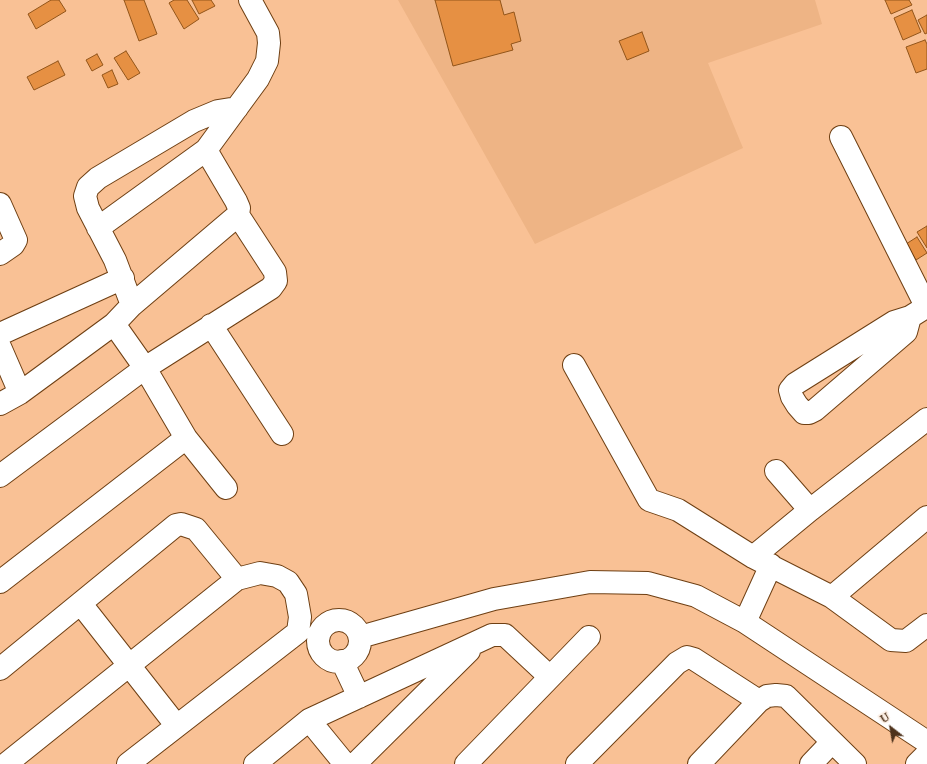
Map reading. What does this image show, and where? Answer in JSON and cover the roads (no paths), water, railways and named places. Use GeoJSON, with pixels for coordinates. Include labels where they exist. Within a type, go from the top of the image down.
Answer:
{"type":"FeatureCollection","features":[{"type":"Feature","properties":{"kind":"street"},"geometry":{"type":"LineString","coordinates":[[98,228],[206,150],[264,70],[270,51],[268,33],[250,0]]}},
{"type":"Feature","properties":{"kind":"street"},"geometry":{"type":"LineString","coordinates":[[132,305],[123,278],[86,200],[87,190],[92,182],[199,118],[218,111],[237,108]]}},
{"type":"Feature","properties":{"kind":"street"},"geometry":{"type":"LineString","coordinates":[[841,137],[921,311]]}},
{"type":"Feature","properties":{"kind":"street"},"geometry":{"type":"LineString","coordinates":[[0,404],[20,393],[114,324],[132,305],[238,215],[239,208],[236,201],[206,150]]}},
{"type":"Feature","properties":{"kind":"street"},"geometry":{"type":"LineString","coordinates":[[0,254],[13,246],[16,240],[2,210]]}},
{"type":"Feature","properties":{"kind":"street"},"geometry":{"type":"LineString","coordinates":[[0,476],[145,368],[271,288],[276,281],[273,267],[238,215]]}},
{"type":"Feature","properties":{"kind":"street"},"geometry":{"type":"LineString","coordinates":[[0,334],[123,278]]}},
{"type":"Feature","properties":{"kind":"street"},"geometry":{"type":"LineString","coordinates":[[921,311],[906,332],[815,410],[809,413],[804,413],[797,405],[790,390],[794,384],[894,322],[921,311]]}},
{"type":"Feature","properties":{"kind":"street"},"geometry":{"type":"LineString","coordinates":[[114,324],[145,368],[186,438],[226,488]]}},
{"type":"Feature","properties":{"kind":"street"},"geometry":{"type":"LineString","coordinates":[[211,325],[282,434]]}},
{"type":"Feature","properties":{"kind":"street"},"geometry":{"type":"LineString","coordinates":[[0,347],[20,393]]}},
{"type":"Feature","properties":{"kind":"street"},"geometry":{"type":"LineString","coordinates":[[574,365],[649,500],[678,510],[762,561],[832,597],[891,640],[906,641],[927,625]]}},
{"type":"Feature","properties":{"kind":"street"},"geometry":{"type":"LineString","coordinates":[[749,614],[762,587],[762,561],[810,510],[927,419]]}},
{"type":"Feature","properties":{"kind":"street"},"geometry":{"type":"LineString","coordinates":[[0,582],[186,438]]}},
{"type":"Feature","properties":{"kind":"street"},"geometry":{"type":"LineString","coordinates":[[776,471],[810,510]]}},
{"type":"Feature","properties":{"kind":"street"},"geometry":{"type":"LineString","coordinates":[[832,597],[927,517]]}},
{"type":"Feature","properties":{"kind":"street"},"geometry":{"type":"LineString","coordinates":[[0,669],[176,525],[181,524],[196,529],[237,579]]}},
{"type":"Feature","properties":{"kind":"street"},"geometry":{"type":"LineString","coordinates":[[6,764],[237,579],[260,573],[277,576],[288,582],[296,594],[300,617],[298,632],[176,725],[128,764]]}},
{"type":"Feature","properties":{"kind":"street"},"geometry":{"type":"LineString","coordinates":[[360,637],[494,599],[590,582],[648,583],[696,596],[749,614],[927,742]]}},
{"type":"Feature","properties":{"kind":"street"},"geometry":{"type":"LineString","coordinates":[[81,604],[176,725]]}},
{"type":"Feature","properties":{"kind":"street"},"geometry":{"type":"LineString","coordinates":[[340,620],[353,625],[360,637],[357,651],[352,657],[342,661],[332,660],[325,656],[321,651],[319,637],[326,624],[340,620]]}},
{"type":"Feature","properties":{"kind":"street"},"geometry":{"type":"LineString","coordinates":[[298,632],[319,637]]}},
{"type":"Feature","properties":{"kind":"street"},"geometry":{"type":"LineString","coordinates":[[255,764],[310,720],[492,635],[505,635],[550,677]]}},
{"type":"Feature","properties":{"kind":"street"},"geometry":{"type":"LineString","coordinates":[[466,764],[589,637]]}},
{"type":"Feature","properties":{"kind":"street"},"geometry":{"type":"LineString","coordinates":[[355,764],[480,640]]}},
{"type":"Feature","properties":{"kind":"street"},"geometry":{"type":"LineString","coordinates":[[577,764],[677,663],[687,657],[694,659],[759,701]]}},
{"type":"Feature","properties":{"kind":"street"},"geometry":{"type":"LineString","coordinates":[[342,661],[359,697]]}},
{"type":"Feature","properties":{"kind":"street"},"geometry":{"type":"LineString","coordinates":[[699,764],[759,701],[767,696],[776,695],[786,696],[855,764]]}},
{"type":"Feature","properties":{"kind":"street"},"geometry":{"type":"LineString","coordinates":[[310,720],[345,764]]}},
{"type":"Feature","properties":{"kind":"street"},"geometry":{"type":"LineString","coordinates":[[811,764],[832,742]]}},
{"type":"Feature","properties":{"kind":"street"},"geometry":{"type":"LineString","coordinates":[[917,764],[927,754]]}}]}
